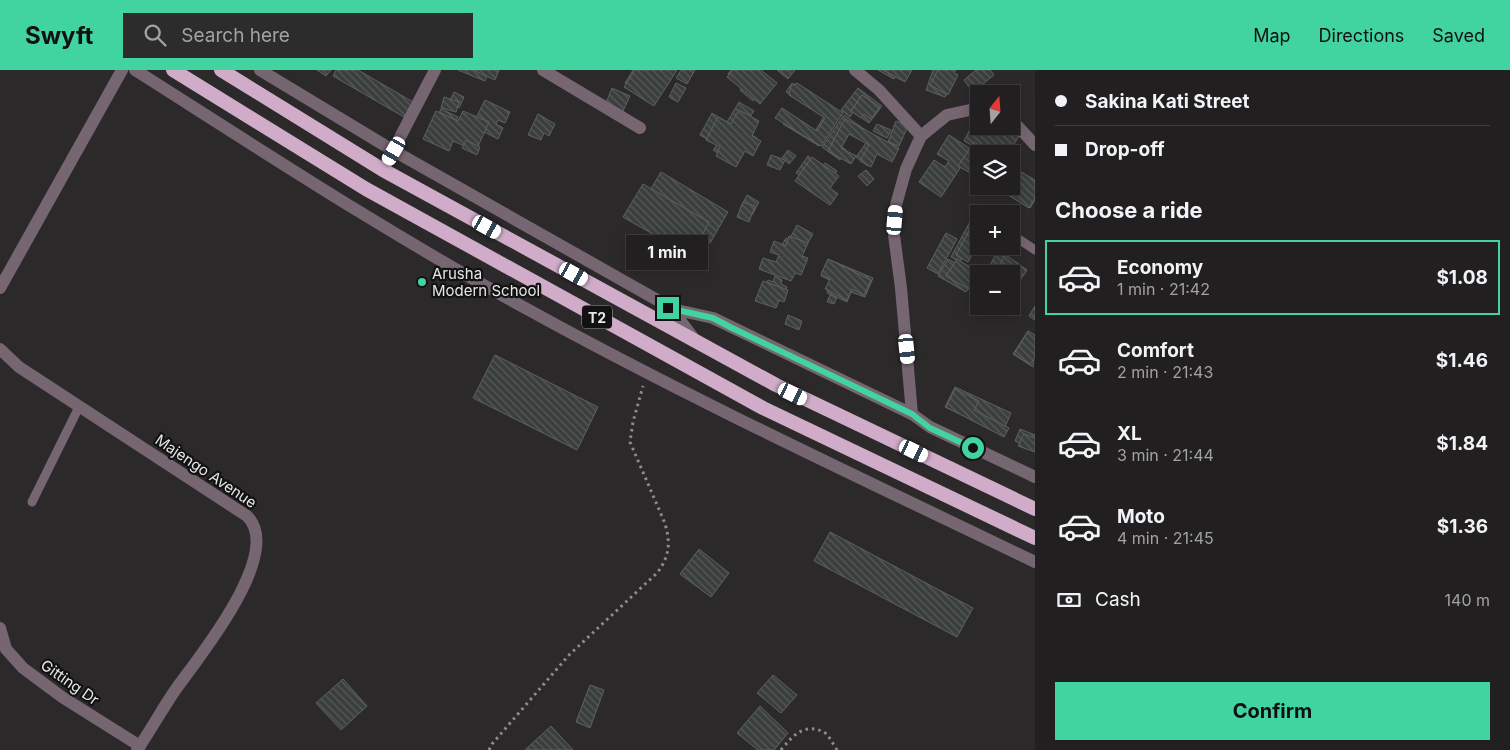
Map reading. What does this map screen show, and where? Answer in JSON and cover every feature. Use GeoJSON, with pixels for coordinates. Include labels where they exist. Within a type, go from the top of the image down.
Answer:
{"type":"FeatureCollection","features":[{"type":"Feature","properties":{"kind":"highway","name":"T2"},"geometry":{"type":"LineString","coordinates":[[173,70],[366,189],[763,408],[1035,538]]}},
{"type":"Feature","properties":{"kind":"highway","name":"T2"},"geometry":{"type":"LineString","coordinates":[[221,70],[383,170],[776,385],[1035,509]]}},
{"type":"Feature","properties":{"kind":"street"},"geometry":{"type":"LineString","coordinates":[[0,288],[122,70]]}},
{"type":"Feature","properties":{"kind":"street"},"geometry":{"type":"LineString","coordinates":[[135,70],[337,199],[525,308],[647,374],[1035,562]]}},
{"type":"Feature","properties":{"kind":"street"},"geometry":{"type":"LineString","coordinates":[[260,70],[394,151],[668,308],[677,316],[695,340]]}},
{"type":"Feature","properties":{"kind":"street"},"geometry":{"type":"LineString","coordinates":[[383,170],[435,70]]}},
{"type":"Feature","properties":{"kind":"street"},"geometry":{"type":"LineString","coordinates":[[543,70],[640,128]]}},
{"type":"Feature","properties":{"kind":"street"},"geometry":{"type":"LineString","coordinates":[[855,70],[886,96],[920,136]]}},
{"type":"Feature","properties":{"kind":"street"},"geometry":{"type":"LineString","coordinates":[[912,414],[901,288],[894,235],[896,205],[906,169],[920,136],[947,115],[970,110]]}},
{"type":"Feature","properties":{"kind":"street"},"geometry":{"type":"LineString","coordinates":[[1020,129],[1035,145]]}},
{"type":"Feature","properties":{"kind":"street"},"geometry":{"type":"LineString","coordinates":[[668,308],[713,318],[912,414],[930,428],[1035,477]]}},
{"type":"Feature","properties":{"kind":"street","name":"Majengo Avenue"},"geometry":{"type":"LineString","coordinates":[[0,349],[19,367],[247,516],[254,531],[253,561],[235,604],[138,748]]}},
{"type":"Feature","properties":{"kind":"street","name":"Gitting Dr"},"geometry":{"type":"LineString","coordinates":[[0,628],[6,648],[23,668],[62,697],[138,748]]}},
{"type":"Feature","properties":{"kind":"lane"},"geometry":{"type":"LineString","coordinates":[[1020,240],[1035,250]]}},
{"type":"Feature","properties":{"kind":"lane"},"geometry":{"type":"LineString","coordinates":[[32,502],[79,406]]}},
{"type":"Feature","properties":{"kind":"path"},"geometry":{"type":"LineString","coordinates":[[489,750],[492,744],[569,655],[657,572],[667,558],[669,543],[666,528],[630,442],[633,422],[647,374]]}},
{"type":"Feature","properties":{"kind":"path"},"geometry":{"type":"LineString","coordinates":[[782,750],[794,735],[804,728],[827,734],[837,750]]}},
{"type":"Feature","properties":{"kind":"building"},"geometry":{"type":"Polygon","coordinates":[[[317,70],[331,70],[326,76],[317,70]]]}},
{"type":"Feature","properties":{"kind":"building"},"geometry":{"type":"Polygon","coordinates":[[[336,70],[358,70],[413,102],[404,117],[333,76],[336,70]]]}},
{"type":"Feature","properties":{"kind":"building"},"geometry":{"type":"Polygon","coordinates":[[[458,70],[490,70],[485,81],[458,70]]]}},
{"type":"Feature","properties":{"kind":"building"},"geometry":{"type":"Polygon","coordinates":[[[473,70],[499,70],[495,80],[473,70]]]}},
{"type":"Feature","properties":{"kind":"building"},"geometry":{"type":"Polygon","coordinates":[[[633,70],[674,70],[655,101],[625,83],[633,70]]]}},
{"type":"Feature","properties":{"kind":"building"},"geometry":{"type":"Polygon","coordinates":[[[635,70],[677,70],[654,106],[624,87],[635,70]]]}},
{"type":"Feature","properties":{"kind":"building"},"geometry":{"type":"Polygon","coordinates":[[[681,70],[695,70],[687,84],[676,78],[681,70]]]}},
{"type":"Feature","properties":{"kind":"building"},"geometry":{"type":"Polygon","coordinates":[[[731,70],[758,70],[774,84],[759,101],[755,98],[753,101],[740,90],[743,86],[728,74],[731,70]]]}},
{"type":"Feature","properties":{"kind":"building"},"geometry":{"type":"Polygon","coordinates":[[[733,70],[761,70],[777,83],[760,104],[727,77],[733,70]]]}},
{"type":"Feature","properties":{"kind":"building"},"geometry":{"type":"Polygon","coordinates":[[[777,70],[795,70],[788,79],[777,70]]]}},
{"type":"Feature","properties":{"kind":"building"},"geometry":{"type":"Polygon","coordinates":[[[878,70],[907,70],[902,79],[896,76],[894,79],[878,70]]]}},
{"type":"Feature","properties":{"kind":"building"},"geometry":{"type":"Polygon","coordinates":[[[883,70],[912,70],[905,82],[883,70]]]}},
{"type":"Feature","properties":{"kind":"building"},"geometry":{"type":"Polygon","coordinates":[[[933,70],[952,70],[950,73],[946,72],[943,79],[951,82],[945,97],[926,90],[933,70]]]}},
{"type":"Feature","properties":{"kind":"building"},"geometry":{"type":"Polygon","coordinates":[[[938,70],[956,70],[954,73],[958,75],[948,95],[930,85],[938,70]]]}},
{"type":"Feature","properties":{"kind":"building"},"geometry":{"type":"Polygon","coordinates":[[[976,70],[990,70],[994,75],[982,85],[970,85],[970,88],[964,80],[976,70]]]}},
{"type":"Feature","properties":{"kind":"building"},"geometry":{"type":"Polygon","coordinates":[[[676,83],[686,88],[678,102],[669,97],[676,83]]]}},
{"type":"Feature","properties":{"kind":"building"},"geometry":{"type":"Polygon","coordinates":[[[792,83],[840,112],[819,146],[783,124],[789,114],[815,131],[825,115],[786,92],[792,83]]]}},
{"type":"Feature","properties":{"kind":"building"},"geometry":{"type":"Polygon","coordinates":[[[797,83],[843,113],[821,146],[775,118],[782,108],[817,131],[825,118],[789,95],[791,86],[797,83]]]}},
{"type":"Feature","properties":{"kind":"building"},"geometry":{"type":"Polygon","coordinates":[[[612,88],[630,96],[623,111],[606,103],[612,88]]]}},
{"type":"Feature","properties":{"kind":"building"},"geometry":{"type":"Polygon","coordinates":[[[858,88],[882,106],[869,123],[853,112],[850,117],[841,110],[858,88]]]}},
{"type":"Feature","properties":{"kind":"building"},"geometry":{"type":"Polygon","coordinates":[[[454,92],[464,97],[459,108],[449,103],[454,92]]]}},
{"type":"Feature","properties":{"kind":"building"},"geometry":{"type":"Polygon","coordinates":[[[862,95],[880,107],[871,119],[864,114],[861,118],[851,111],[862,95]]]}},
{"type":"Feature","properties":{"kind":"building"},"geometry":{"type":"Polygon","coordinates":[[[444,97],[459,102],[456,112],[441,108],[444,97]]]}},
{"type":"Feature","properties":{"kind":"building"},"geometry":{"type":"Polygon","coordinates":[[[485,100],[510,112],[505,123],[498,120],[496,124],[503,128],[498,139],[472,126],[485,100]]]}},
{"type":"Feature","properties":{"kind":"building"},"geometry":{"type":"Polygon","coordinates":[[[739,102],[754,111],[749,118],[757,123],[750,134],[757,138],[749,151],[736,144],[727,158],[713,150],[717,145],[700,135],[712,113],[727,122],[739,102]]]}},
{"type":"Feature","properties":{"kind":"building"},"geometry":{"type":"Polygon","coordinates":[[[441,109],[458,117],[447,140],[430,132],[441,109]]]}},
{"type":"Feature","properties":{"kind":"building"},"geometry":{"type":"Polygon","coordinates":[[[739,110],[759,121],[752,136],[761,141],[753,156],[745,151],[736,167],[716,156],[720,147],[706,140],[718,117],[731,124],[739,110]]]}},
{"type":"Feature","properties":{"kind":"building"},"geometry":{"type":"Polygon","coordinates":[[[436,111],[458,121],[463,111],[489,122],[476,151],[453,141],[449,151],[423,139],[436,111]]]}},
{"type":"Feature","properties":{"kind":"building"},"geometry":{"type":"Polygon","coordinates":[[[538,114],[555,124],[549,136],[544,133],[541,140],[528,135],[538,114]]]}},
{"type":"Feature","properties":{"kind":"building"},"geometry":{"type":"Polygon","coordinates":[[[844,115],[884,143],[868,166],[856,157],[866,143],[846,129],[836,143],[846,150],[840,160],[822,147],[844,115]]]}},
{"type":"Feature","properties":{"kind":"building"},"geometry":{"type":"Polygon","coordinates":[[[845,119],[899,148],[892,162],[877,154],[871,167],[860,161],[869,145],[849,134],[841,148],[856,156],[851,164],[828,151],[845,119]]]}},
{"type":"Feature","properties":{"kind":"building"},"geometry":{"type":"Polygon","coordinates":[[[896,121],[908,126],[899,146],[888,142],[896,121]]]}},
{"type":"Feature","properties":{"kind":"building"},"geometry":{"type":"Polygon","coordinates":[[[877,124],[891,130],[887,138],[873,131],[877,124]]]}},
{"type":"Feature","properties":{"kind":"building"},"geometry":{"type":"Polygon","coordinates":[[[970,129],[970,135],[1019,136],[1014,145],[971,145],[964,141],[970,129]]]}},
{"type":"Feature","properties":{"kind":"building"},"geometry":{"type":"Polygon","coordinates":[[[949,135],[970,149],[970,153],[941,197],[919,182],[934,160],[945,167],[949,161],[937,154],[949,135]]]}},
{"type":"Feature","properties":{"kind":"building"},"geometry":{"type":"Polygon","coordinates":[[[466,140],[480,147],[477,155],[462,148],[466,140]]]}},
{"type":"Feature","properties":{"kind":"building"},"geometry":{"type":"Polygon","coordinates":[[[970,148],[970,173],[958,166],[970,148]]]}},
{"type":"Feature","properties":{"kind":"building"},"geometry":{"type":"Polygon","coordinates":[[[788,150],[796,156],[789,164],[782,158],[788,150]]]}},
{"type":"Feature","properties":{"kind":"building"},"geometry":{"type":"Polygon","coordinates":[[[771,155],[785,160],[780,170],[767,165],[771,155]]]}},
{"type":"Feature","properties":{"kind":"building"},"geometry":{"type":"Polygon","coordinates":[[[808,156],[818,164],[815,169],[818,172],[825,163],[837,171],[828,183],[831,185],[821,199],[800,183],[803,178],[796,173],[808,156]]]}},
{"type":"Feature","properties":{"kind":"building"},"geometry":{"type":"Polygon","coordinates":[[[812,157],[839,176],[830,188],[838,194],[830,205],[795,181],[812,157]]]}},
{"type":"Feature","properties":{"kind":"building"},"geometry":{"type":"Polygon","coordinates":[[[866,170],[874,179],[867,186],[858,176],[866,170]]]}},
{"type":"Feature","properties":{"kind":"building"},"geometry":{"type":"Polygon","coordinates":[[[661,172],[728,212],[710,243],[642,204],[661,172]]]}},
{"type":"Feature","properties":{"kind":"building"},"geometry":{"type":"Polygon","coordinates":[[[1020,172],[1035,181],[1035,200],[1030,208],[1010,195],[1020,195],[1020,172]]]}},
{"type":"Feature","properties":{"kind":"building"},"geometry":{"type":"Polygon","coordinates":[[[1020,172],[1035,180],[1035,198],[1029,208],[1008,195],[1020,195],[1020,172]]]}},
{"type":"Feature","properties":{"kind":"building"},"geometry":{"type":"Polygon","coordinates":[[[643,184],[709,222],[691,256],[623,217],[643,184]]]}},
{"type":"Feature","properties":{"kind":"building"},"geometry":{"type":"Polygon","coordinates":[[[747,195],[759,202],[752,215],[740,209],[747,195]]]}},
{"type":"Feature","properties":{"kind":"building"},"geometry":{"type":"Polygon","coordinates":[[[743,202],[755,206],[749,222],[737,217],[743,202]]]}},
{"type":"Feature","properties":{"kind":"building"},"geometry":{"type":"Polygon","coordinates":[[[970,222],[970,244],[960,262],[951,257],[970,222]]]}},
{"type":"Feature","properties":{"kind":"building"},"geometry":{"type":"Polygon","coordinates":[[[797,225],[813,234],[788,277],[782,274],[784,269],[782,267],[780,271],[774,267],[783,252],[779,250],[786,238],[789,240],[797,225]]]}},
{"type":"Feature","properties":{"kind":"building"},"geometry":{"type":"Polygon","coordinates":[[[970,229],[970,255],[972,255],[968,262],[956,255],[970,229]]]}},
{"type":"Feature","properties":{"kind":"building"},"geometry":{"type":"Polygon","coordinates":[[[946,233],[957,239],[938,274],[927,268],[946,233]]]}},
{"type":"Feature","properties":{"kind":"building"},"geometry":{"type":"Polygon","coordinates":[[[789,236],[808,243],[802,256],[808,258],[801,275],[795,273],[791,281],[759,269],[763,258],[776,262],[779,255],[770,252],[774,241],[786,246],[789,236]]]}},
{"type":"Feature","properties":{"kind":"building"},"geometry":{"type":"Polygon","coordinates":[[[995,255],[1000,255],[1019,264],[1019,265],[990,265],[995,255]]]}},
{"type":"Feature","properties":{"kind":"building"},"geometry":{"type":"Polygon","coordinates":[[[1006,255],[1020,265],[999,265],[1006,255]]]}},
{"type":"Feature","properties":{"kind":"building"},"geometry":{"type":"Polygon","coordinates":[[[828,259],[873,278],[865,297],[851,292],[847,302],[827,293],[832,281],[821,276],[828,259]]]}},
{"type":"Feature","properties":{"kind":"building"},"geometry":{"type":"Polygon","coordinates":[[[828,259],[871,280],[864,295],[852,289],[847,300],[825,289],[830,279],[821,274],[828,259]]]}},
{"type":"Feature","properties":{"kind":"building"},"geometry":{"type":"Polygon","coordinates":[[[948,259],[970,271],[970,285],[966,292],[938,276],[948,259]]]}},
{"type":"Feature","properties":{"kind":"building"},"geometry":{"type":"Polygon","coordinates":[[[957,259],[970,267],[970,290],[946,276],[957,259]]]}},
{"type":"Feature","properties":{"kind":"building"},"geometry":{"type":"Polygon","coordinates":[[[1020,265],[1027,270],[1020,280],[1020,265]]]}},
{"type":"Feature","properties":{"kind":"building"},"geometry":{"type":"Polygon","coordinates":[[[775,276],[782,280],[781,284],[787,287],[778,303],[771,295],[761,293],[768,280],[773,282],[775,276]]]}},
{"type":"Feature","properties":{"kind":"building"},"geometry":{"type":"Polygon","coordinates":[[[763,281],[788,290],[784,302],[779,300],[776,308],[755,301],[763,281]]]}},
{"type":"Feature","properties":{"kind":"building"},"geometry":{"type":"Polygon","coordinates":[[[830,295],[837,297],[834,304],[827,302],[830,295]]]}},
{"type":"Feature","properties":{"kind":"building"},"geometry":{"type":"Polygon","coordinates":[[[1035,306],[1035,320],[1029,316],[1035,306]]]}},
{"type":"Feature","properties":{"kind":"building"},"geometry":{"type":"Polygon","coordinates":[[[788,315],[802,321],[799,330],[785,324],[788,315]]]}},
{"type":"Feature","properties":{"kind":"building"},"geometry":{"type":"Polygon","coordinates":[[[1028,331],[1035,336],[1033,367],[1013,354],[1028,331]]]}},
{"type":"Feature","properties":{"kind":"building"},"geometry":{"type":"Polygon","coordinates":[[[1028,331],[1035,335],[1035,357],[1030,364],[1014,354],[1028,331]]]}},
{"type":"Feature","properties":{"kind":"building"},"geometry":{"type":"Polygon","coordinates":[[[495,355],[598,407],[577,450],[473,398],[495,355]]]}},
{"type":"Feature","properties":{"kind":"building"},"geometry":{"type":"Polygon","coordinates":[[[955,387],[1011,413],[1002,434],[945,407],[955,387]]]}},
{"type":"Feature","properties":{"kind":"building"},"geometry":{"type":"Polygon","coordinates":[[[955,389],[979,401],[974,410],[1009,428],[1004,437],[946,407],[955,389]]]}},
{"type":"Feature","properties":{"kind":"building"},"geometry":{"type":"Polygon","coordinates":[[[1020,429],[1035,435],[1035,450],[1015,441],[1020,429]]]}},
{"type":"Feature","properties":{"kind":"building"},"geometry":{"type":"Polygon","coordinates":[[[1024,434],[1035,438],[1035,452],[1018,446],[1024,434]]]}},
{"type":"Feature","properties":{"kind":"building"},"geometry":{"type":"Polygon","coordinates":[[[830,532],[973,608],[957,637],[814,561],[830,532]]]}},
{"type":"Feature","properties":{"kind":"building"},"geometry":{"type":"Polygon","coordinates":[[[699,549],[729,573],[711,597],[680,574],[699,549]]]}},
{"type":"Feature","properties":{"kind":"building"},"geometry":{"type":"Polygon","coordinates":[[[773,675],[797,695],[781,713],[757,693],[773,675]]]}},
{"type":"Feature","properties":{"kind":"building"},"geometry":{"type":"Polygon","coordinates":[[[343,679],[367,706],[341,730],[316,703],[343,679]]]}},
{"type":"Feature","properties":{"kind":"building"},"geometry":{"type":"Polygon","coordinates":[[[590,685],[604,690],[590,728],[576,722],[590,685]]]}},
{"type":"Feature","properties":{"kind":"building"},"geometry":{"type":"Polygon","coordinates":[[[760,706],[788,733],[774,750],[758,750],[737,733],[760,706]]]}},
{"type":"Feature","properties":{"kind":"building"},"geometry":{"type":"Polygon","coordinates":[[[551,726],[573,750],[525,750],[551,726]]]}},
{"type":"Feature","properties":{"kind":"place","name":"Arusha Modern School"},"geometry":{"type":"Point","coordinates":[422,282]}},
{"type":"Feature","properties":{"kind":"route"},"geometry":{"type":"LineString","coordinates":[[668,308],[713,318],[912,414],[930,428],[973,448]]}}]}
